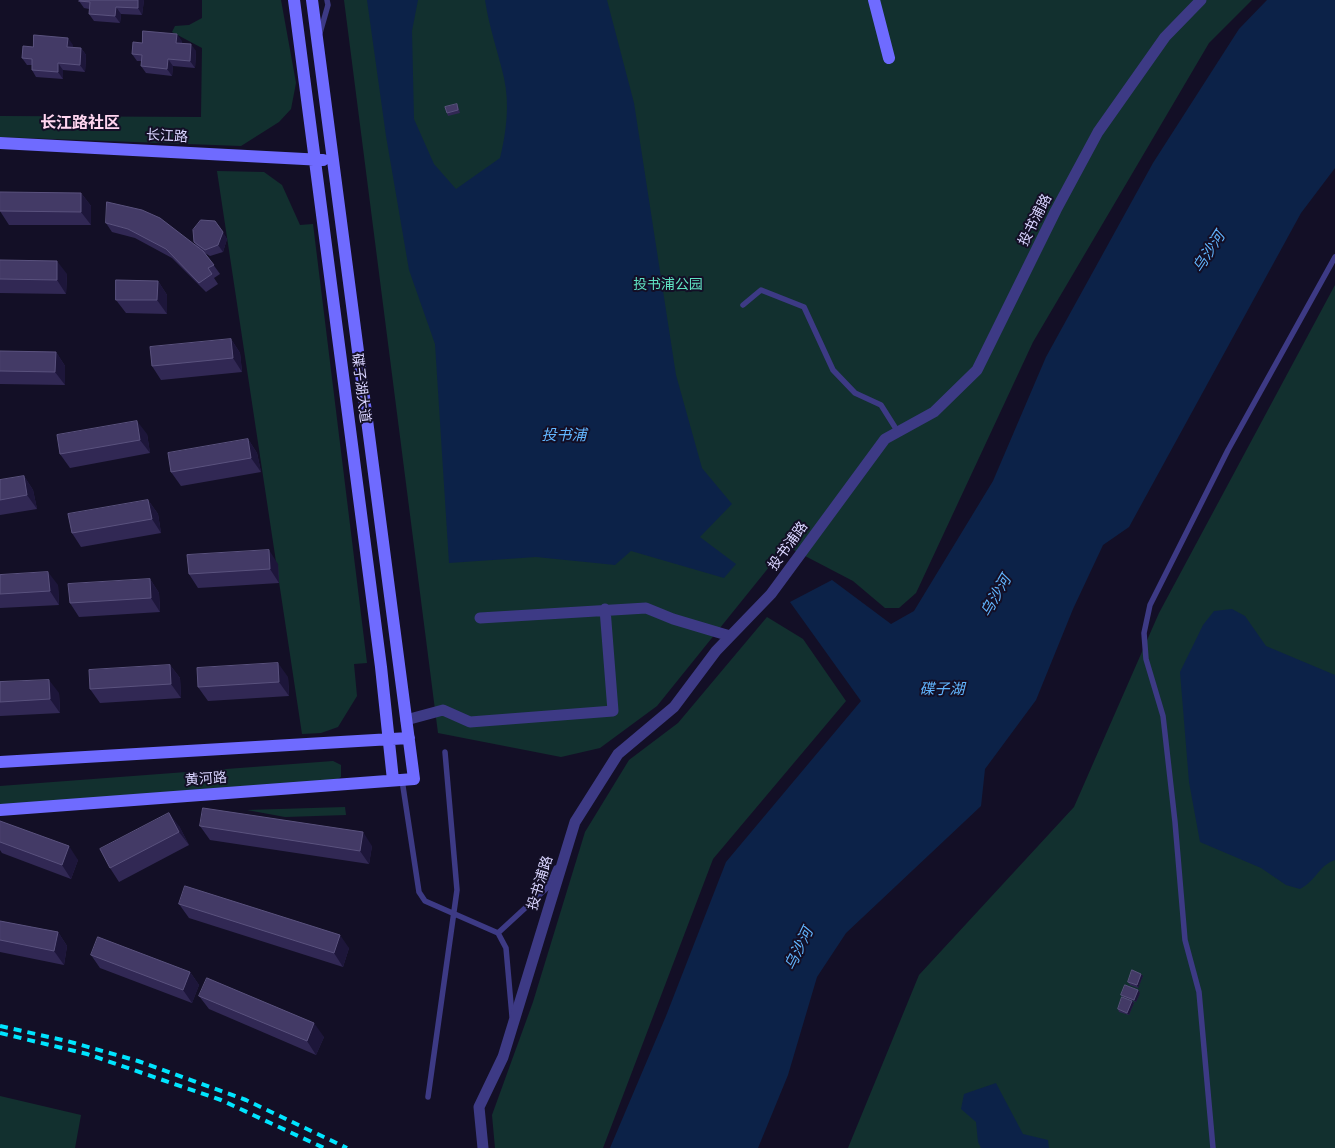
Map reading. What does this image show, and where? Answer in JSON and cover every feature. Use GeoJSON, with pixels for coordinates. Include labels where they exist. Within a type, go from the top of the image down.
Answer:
{"type":"FeatureCollection","features":[{"type":"Feature","properties":{"kind":"main road","name":"碟子湖大道"},"geometry":{"type":"LineString","coordinates":[[294,0],[316,159],[388,739],[403,780]]}},
{"type":"Feature","properties":{"kind":"main road","name":"碟子湖大道"},"geometry":{"type":"LineString","coordinates":[[312,0],[406,720],[408,738],[403,780]]}},
{"type":"Feature","properties":{"kind":"main road"},"geometry":{"type":"LineString","coordinates":[[874,0],[889,58]]}},
{"type":"Feature","properties":{"kind":"main road","name":"长江路"},"geometry":{"type":"LineString","coordinates":[[0,143],[333,160]]}},
{"type":"Feature","properties":{"kind":"main road","name":"黄河路"},"geometry":{"type":"LineString","coordinates":[[0,762],[408,738]]}},
{"type":"Feature","properties":{"kind":"main road","name":"黄河路"},"geometry":{"type":"LineString","coordinates":[[0,810],[403,780]]}},
{"type":"Feature","properties":{"kind":"street","name":"投书浦路"},"geometry":{"type":"LineString","coordinates":[[483,1148],[479,1107],[503,1057],[575,822],[618,754],[674,707],[716,651],[771,594],[884,439],[934,412],[978,370],[1056,210],[1098,132],[1164,37],[1200,0]]}},
{"type":"Feature","properties":{"kind":"street"},"geometry":{"type":"LineString","coordinates":[[480,618],[646,608],[673,619],[730,636]]}},
{"type":"Feature","properties":{"kind":"street"},"geometry":{"type":"LineString","coordinates":[[406,720],[442,710],[470,722],[613,711],[605,609]]}},
{"type":"Feature","properties":{"kind":"lane"},"geometry":{"type":"LineString","coordinates":[[317,39],[328,5],[327,0]]}},
{"type":"Feature","properties":{"kind":"lane"},"geometry":{"type":"LineString","coordinates":[[1213,1148],[1199,992],[1184,940],[1175,822],[1163,716],[1146,659],[1144,632],[1150,604],[1228,450],[1335,258]]}},
{"type":"Feature","properties":{"kind":"lane"},"geometry":{"type":"LineString","coordinates":[[743,305],[761,290],[804,306],[833,370],[856,393],[881,406],[898,432]]}},
{"type":"Feature","properties":{"kind":"lane"},"geometry":{"type":"LineString","coordinates":[[428,1097],[458,890],[446,752]]}},
{"type":"Feature","properties":{"kind":"lane"},"geometry":{"type":"LineString","coordinates":[[403,780],[419,892],[424,901],[498,933],[506,948],[513,1024]]}},
{"type":"Feature","properties":{"kind":"lane"},"geometry":{"type":"LineString","coordinates":[[498,933],[548,887],[575,822]]}},
{"type":"Feature","properties":{"kind":"green space"},"geometry":{"type":"Polygon","coordinates":[[[202,0],[281,0],[296,83],[291,109],[279,122],[241,146],[0,137],[0,116],[201,117],[202,48],[172,32],[175,26],[189,25],[202,18],[202,0]]]}},
{"type":"Feature","properties":{"kind":"green space","name":"投书浦公园"},"geometry":{"type":"Polygon","coordinates":[[[344,0],[1252,0],[1209,43],[1033,342],[916,593],[899,608],[885,608],[853,581],[786,546],[657,706],[600,748],[561,757],[438,733],[344,0]]]}},
{"type":"Feature","properties":{"kind":"green space"},"geometry":{"type":"Polygon","coordinates":[[[217,171],[264,172],[282,185],[300,225],[313,224],[367,663],[354,664],[357,696],[338,727],[321,733],[302,734],[217,171]]]}},
{"type":"Feature","properties":{"kind":"green space"},"geometry":{"type":"Polygon","coordinates":[[[1335,285],[1335,1148],[848,1148],[919,975],[1074,807],[1159,613],[1335,285]]]}},
{"type":"Feature","properties":{"kind":"green space"},"geometry":{"type":"Polygon","coordinates":[[[767,617],[803,639],[846,701],[713,859],[603,1148],[495,1148],[492,1115],[533,1002],[585,832],[629,760],[678,723],[767,617]]]}},
{"type":"Feature","properties":{"kind":"green space"},"geometry":{"type":"Polygon","coordinates":[[[333,761],[341,765],[341,777],[334,781],[0,805],[0,786],[333,761]]]}},
{"type":"Feature","properties":{"kind":"green space"},"geometry":{"type":"Polygon","coordinates":[[[345,807],[346,815],[285,817],[247,810],[345,807]]]}},
{"type":"Feature","properties":{"kind":"green space"},"geometry":{"type":"Polygon","coordinates":[[[0,1096],[81,1115],[75,1148],[0,1148],[0,1096]]]}},
{"type":"Feature","properties":{"kind":"water","name":"投书浦"},"geometry":{"type":"Polygon","coordinates":[[[367,0],[418,0],[412,31],[414,119],[434,164],[456,189],[500,158],[504,139],[507,109],[506,88],[485,0],[607,0],[634,103],[676,375],[702,468],[732,504],[700,537],[736,564],[724,578],[631,551],[615,565],[536,557],[449,563],[435,344],[409,270],[386,136],[367,0]]]}},
{"type":"Feature","properties":{"kind":"water","name":"碟子湖"},"geometry":{"type":"Polygon","coordinates":[[[1267,0],[1335,0],[1335,168],[1301,213],[1129,527],[1103,545],[1073,609],[1036,700],[985,769],[981,806],[846,933],[817,977],[788,1075],[758,1148],[610,1148],[666,1016],[726,862],[861,701],[790,602],[832,580],[891,624],[914,611],[993,481],[1046,357],[1153,163],[1239,29],[1267,0]]]}},
{"type":"Feature","properties":{"kind":"water"},"geometry":{"type":"Polygon","coordinates":[[[1232,609],[1245,616],[1266,646],[1335,675],[1335,860],[1325,866],[1310,882],[1300,889],[1286,885],[1261,868],[1200,842],[1189,782],[1180,672],[1203,625],[1214,611],[1232,609]]]}},
{"type":"Feature","properties":{"kind":"water"},"geometry":{"type":"Polygon","coordinates":[[[996,1083],[1023,1134],[1048,1140],[1049,1148],[981,1148],[978,1142],[976,1122],[961,1109],[964,1094],[996,1083]]]}},
{"type":"Feature","properties":{"kind":"building"},"geometry":{"type":"Polygon","coordinates":[[[80,0],[138,0],[138,8],[116,7],[115,16],[89,14],[90,2],[80,0]]]}},
{"type":"Feature","properties":{"kind":"building"},"geometry":{"type":"Polygon","coordinates":[[[143,31],[177,34],[176,43],[191,44],[190,61],[168,59],[167,69],[141,66],[142,55],[132,54],[133,42],[142,43],[143,31]]]}},
{"type":"Feature","properties":{"kind":"building"},"geometry":{"type":"Polygon","coordinates":[[[34,35],[68,38],[67,47],[81,48],[80,65],[58,63],[58,72],[32,70],[32,59],[22,58],[23,46],[33,47],[34,35]]]}},
{"type":"Feature","properties":{"kind":"building"},"geometry":{"type":"Polygon","coordinates":[[[457,104],[458,110],[447,113],[445,107],[457,104]]]}},
{"type":"Feature","properties":{"kind":"building"},"geometry":{"type":"Polygon","coordinates":[[[0,192],[81,193],[81,212],[0,211],[0,192]]]}},
{"type":"Feature","properties":{"kind":"building"},"geometry":{"type":"Polygon","coordinates":[[[107,202],[142,210],[160,218],[203,251],[214,265],[208,268],[212,274],[199,283],[166,249],[128,229],[106,223],[107,202]]]}},
{"type":"Feature","properties":{"kind":"building"},"geometry":{"type":"Polygon","coordinates":[[[201,220],[215,221],[223,232],[218,245],[205,250],[194,242],[193,230],[201,220]]]}},
{"type":"Feature","properties":{"kind":"building"},"geometry":{"type":"Polygon","coordinates":[[[0,260],[57,261],[57,280],[0,279],[0,260]]]}},
{"type":"Feature","properties":{"kind":"building"},"geometry":{"type":"Polygon","coordinates":[[[116,280],[158,281],[157,300],[116,300],[116,280]]]}},
{"type":"Feature","properties":{"kind":"building"},"geometry":{"type":"Polygon","coordinates":[[[231,339],[233,358],[152,366],[150,347],[231,339]]]}},
{"type":"Feature","properties":{"kind":"building"},"geometry":{"type":"Polygon","coordinates":[[[0,351],[56,352],[55,372],[0,371],[0,351]]]}},
{"type":"Feature","properties":{"kind":"building"},"geometry":{"type":"Polygon","coordinates":[[[137,421],[140,440],[60,454],[57,435],[137,421]]]}},
{"type":"Feature","properties":{"kind":"building"},"geometry":{"type":"Polygon","coordinates":[[[248,439],[251,458],[171,472],[168,453],[248,439]]]}},
{"type":"Feature","properties":{"kind":"building"},"geometry":{"type":"Polygon","coordinates":[[[24,476],[27,495],[0,500],[0,480],[24,476]]]}},
{"type":"Feature","properties":{"kind":"building"},"geometry":{"type":"Polygon","coordinates":[[[148,500],[152,519],[72,533],[68,514],[148,500]]]}},
{"type":"Feature","properties":{"kind":"building"},"geometry":{"type":"Polygon","coordinates":[[[269,550],[270,569],[189,574],[187,555],[269,550]]]}},
{"type":"Feature","properties":{"kind":"building"},"geometry":{"type":"Polygon","coordinates":[[[48,572],[50,591],[0,594],[0,575],[48,572]]]}},
{"type":"Feature","properties":{"kind":"building"},"geometry":{"type":"Polygon","coordinates":[[[150,579],[151,598],[70,603],[68,584],[150,579]]]}},
{"type":"Feature","properties":{"kind":"building"},"geometry":{"type":"Polygon","coordinates":[[[278,663],[279,682],[198,687],[197,668],[278,663]]]}},
{"type":"Feature","properties":{"kind":"building"},"geometry":{"type":"Polygon","coordinates":[[[170,665],[171,684],[90,689],[89,670],[170,665]]]}},
{"type":"Feature","properties":{"kind":"building"},"geometry":{"type":"Polygon","coordinates":[[[49,680],[50,699],[0,702],[0,682],[49,680]]]}},
{"type":"Feature","properties":{"kind":"building"},"geometry":{"type":"Polygon","coordinates":[[[203,808],[363,832],[360,851],[200,826],[203,808]]]}},
{"type":"Feature","properties":{"kind":"building"},"geometry":{"type":"Polygon","coordinates":[[[169,813],[179,832],[110,868],[100,849],[169,813]]]}},
{"type":"Feature","properties":{"kind":"building"},"geometry":{"type":"Polygon","coordinates":[[[0,821],[69,846],[62,865],[0,842],[0,821]]]}},
{"type":"Feature","properties":{"kind":"building"},"geometry":{"type":"Polygon","coordinates":[[[185,886],[340,935],[334,953],[179,904],[185,886]]]}},
{"type":"Feature","properties":{"kind":"building"},"geometry":{"type":"Polygon","coordinates":[[[0,921],[58,932],[54,951],[0,940],[0,921]]]}},
{"type":"Feature","properties":{"kind":"building"},"geometry":{"type":"Polygon","coordinates":[[[98,937],[190,972],[183,990],[91,955],[98,937]]]}},
{"type":"Feature","properties":{"kind":"building"},"geometry":{"type":"Polygon","coordinates":[[[1132,970],[1141,974],[1137,985],[1128,982],[1132,970]]]}},
{"type":"Feature","properties":{"kind":"building"},"geometry":{"type":"Polygon","coordinates":[[[207,978],[314,1023],[307,1041],[199,996],[207,978]]]}},
{"type":"Feature","properties":{"kind":"building"},"geometry":{"type":"Polygon","coordinates":[[[1125,985],[1138,990],[1134,1000],[1121,995],[1125,985]]]}},
{"type":"Feature","properties":{"kind":"building"},"geometry":{"type":"Polygon","coordinates":[[[1122,997],[1132,1001],[1127,1013],[1118,1009],[1122,997]]]}},
{"type":"Feature","properties":{"kind":"railway"},"geometry":{"type":"LineString","coordinates":[[0,1026],[67,1041],[138,1061],[246,1100],[347,1148]]}},
{"type":"Feature","properties":{"kind":"railway"},"geometry":{"type":"LineString","coordinates":[[0,1033],[87,1054],[221,1100],[324,1148]]}},
{"type":"Feature","properties":{"kind":"district","name":"长江路社区"},"geometry":{"type":"Point","coordinates":[80,123]}},
{"type":"Feature","properties":{"kind":"water label","name":"乌沙河"},"geometry":{"type":"Point","coordinates":[1209,252]}},
{"type":"Feature","properties":{"kind":"water label","name":"乌沙河"},"geometry":{"type":"Point","coordinates":[996,596]}},
{"type":"Feature","properties":{"kind":"water label","name":"乌沙河"},"geometry":{"type":"Point","coordinates":[799,949]}}]}
